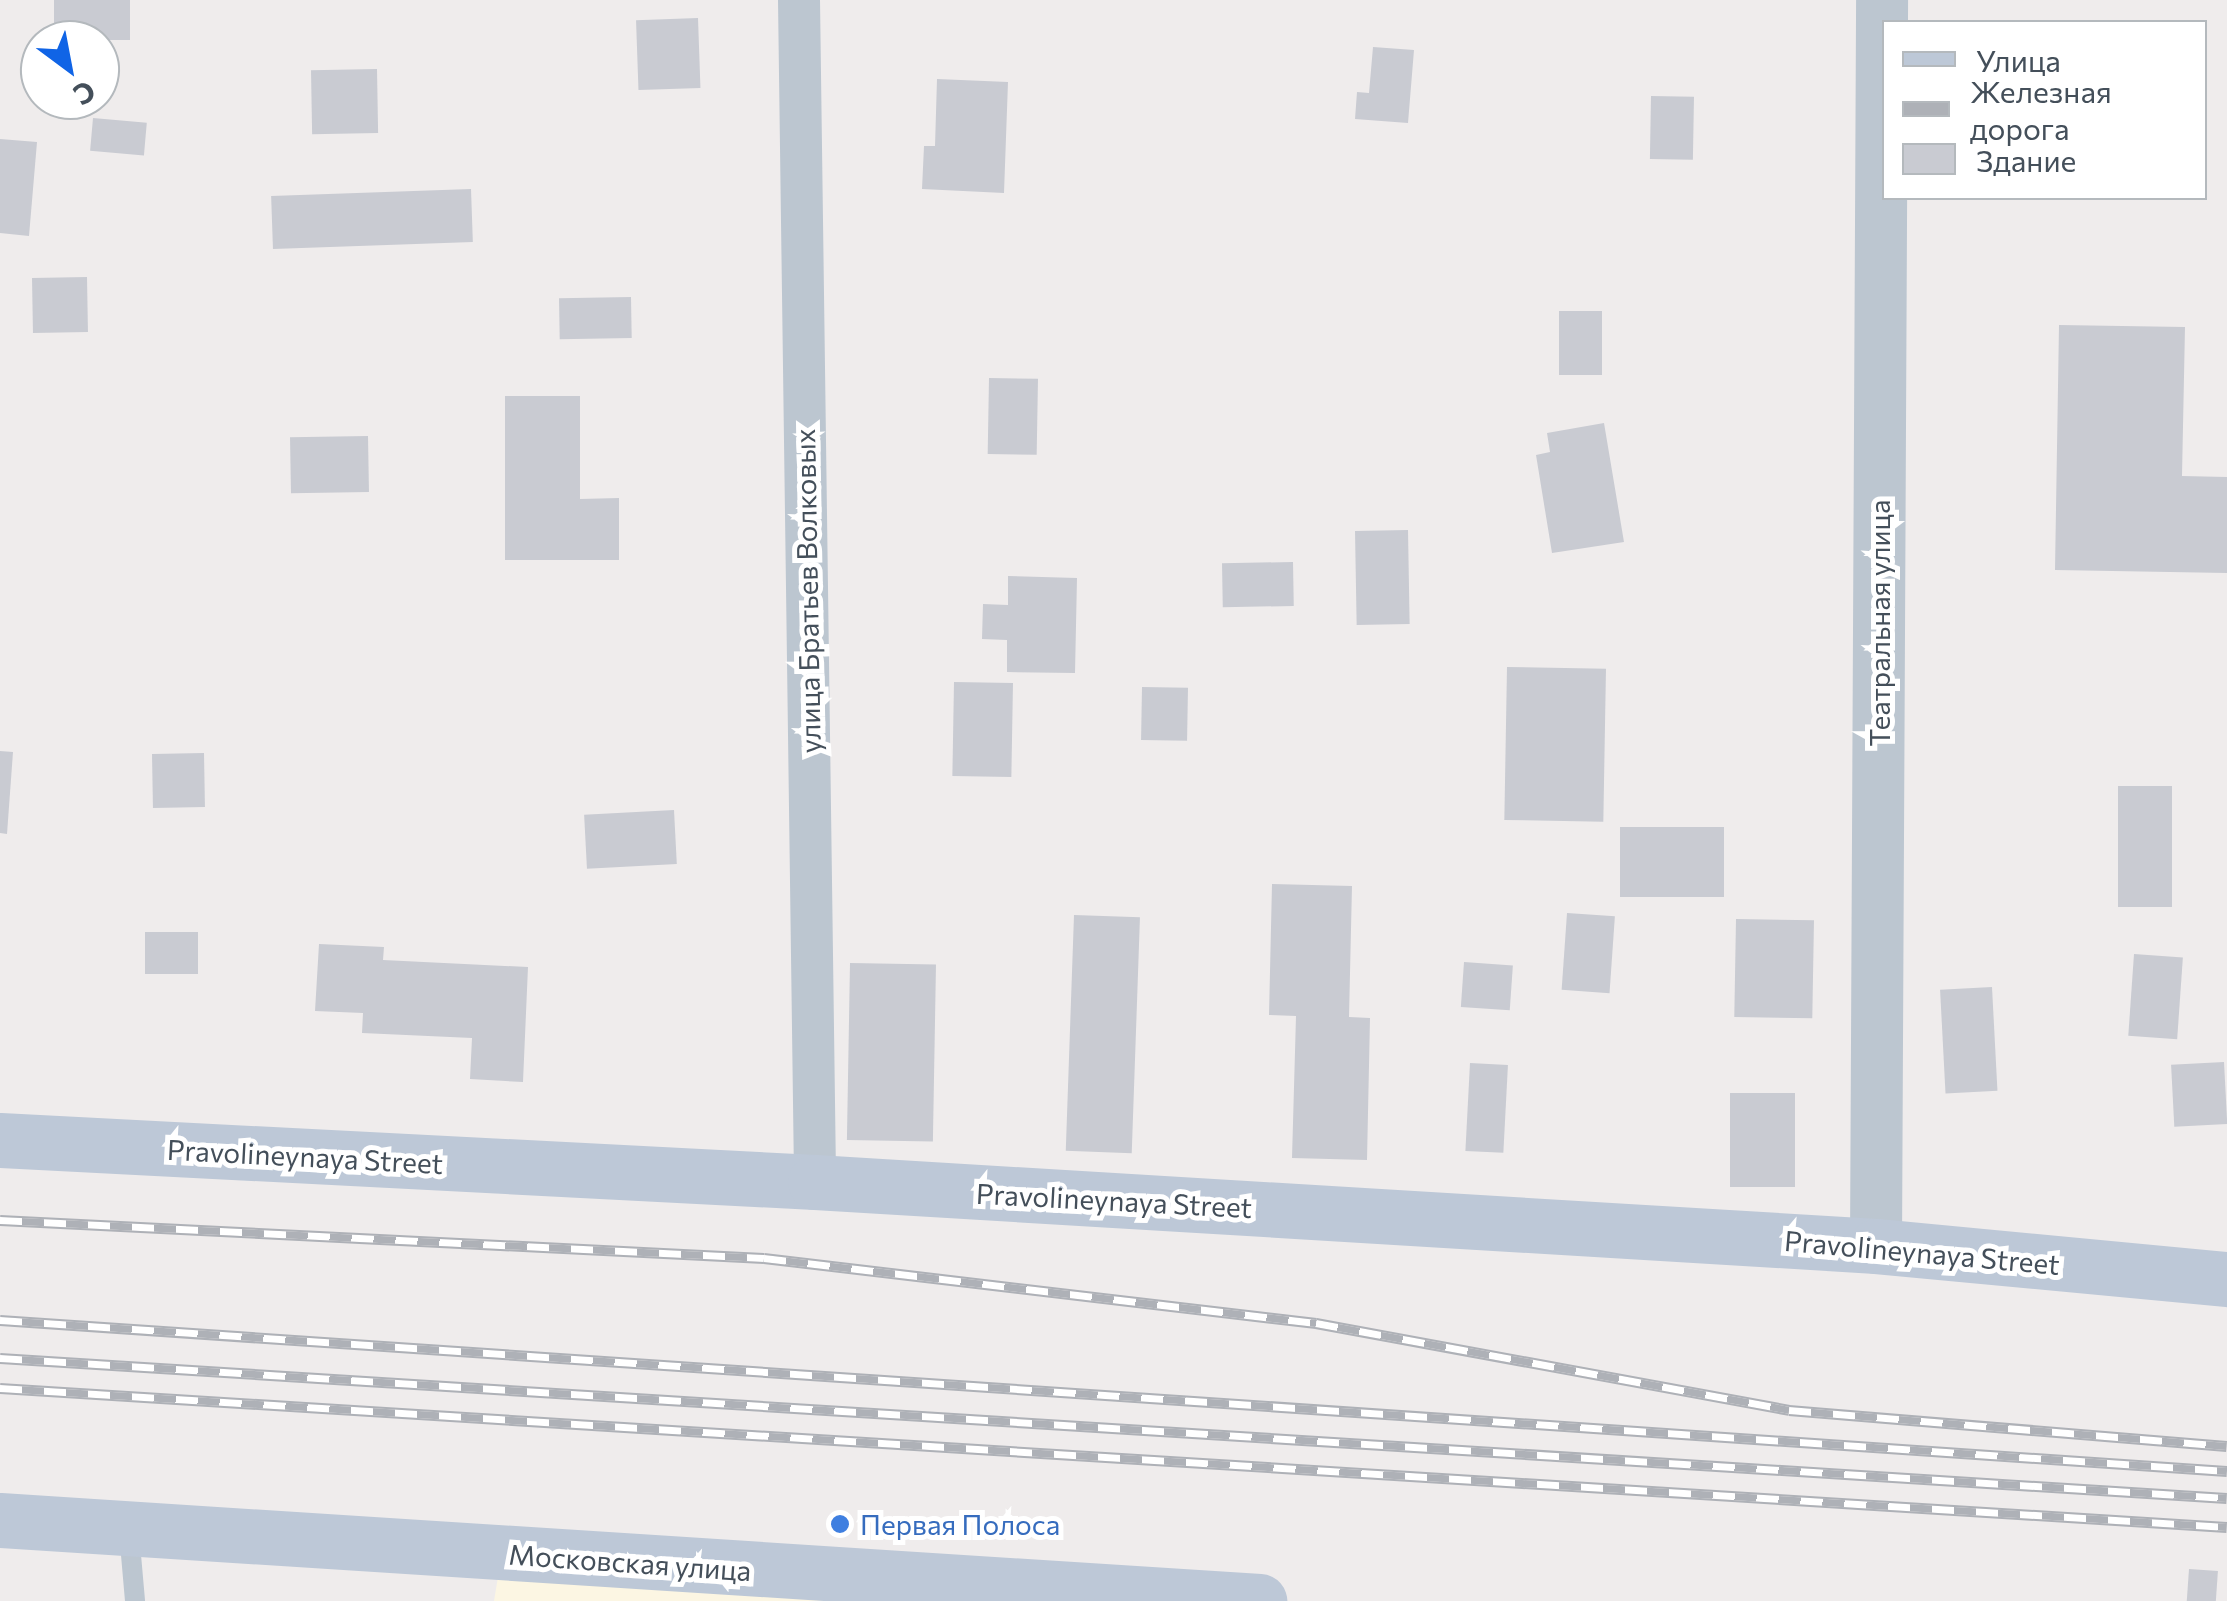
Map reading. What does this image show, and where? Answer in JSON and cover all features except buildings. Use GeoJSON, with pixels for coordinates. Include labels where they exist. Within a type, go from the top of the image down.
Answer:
{"type":"FeatureCollection","features":[{"type":"Feature","properties":{"kind":"main road","name":"Pravolineynaya Street"},"geometry":{"type":"LineString","coordinates":[[0,1140],[815,1182],[1876,1246],[2227,1279]]}},
{"type":"Feature","properties":{"kind":"main road","name":"Московская улица"},"geometry":{"type":"LineString","coordinates":[[0,1520],[1067,1595],[1259,1601]]}},
{"type":"Feature","properties":{"kind":"street","name":"улица Братьев Волковых"},"geometry":{"type":"LineString","coordinates":[[799,0],[815,1182]]}},
{"type":"Feature","properties":{"kind":"street","name":"Театральная улица"},"geometry":{"type":"LineString","coordinates":[[1876,1246],[1882,0]]}},
{"type":"Feature","properties":{"kind":"lane"},"geometry":{"type":"LineString","coordinates":[[128,1530],[135,1601]]}},
{"type":"Feature","properties":{"kind":"shaded area"},"geometry":{"type":"Polygon","coordinates":[[[498,1577],[852,1601],[494,1601],[498,1577]]]}},
{"type":"Feature","properties":{"kind":"railway"},"geometry":{"type":"LineString","coordinates":[[0,1220],[764,1258],[1316,1323],[1789,1410],[2227,1446]]}},
{"type":"Feature","properties":{"kind":"railway"},"geometry":{"type":"LineString","coordinates":[[0,1320],[2227,1471]]}},
{"type":"Feature","properties":{"kind":"railway"},"geometry":{"type":"LineString","coordinates":[[0,1358],[2227,1498]]}},
{"type":"Feature","properties":{"kind":"railway"},"geometry":{"type":"LineString","coordinates":[[0,1388],[2227,1527]]}},
{"type":"Feature","properties":{"kind":"place","name":"Первая Полоса"},"geometry":{"type":"Point","coordinates":[840,1524]}}]}
